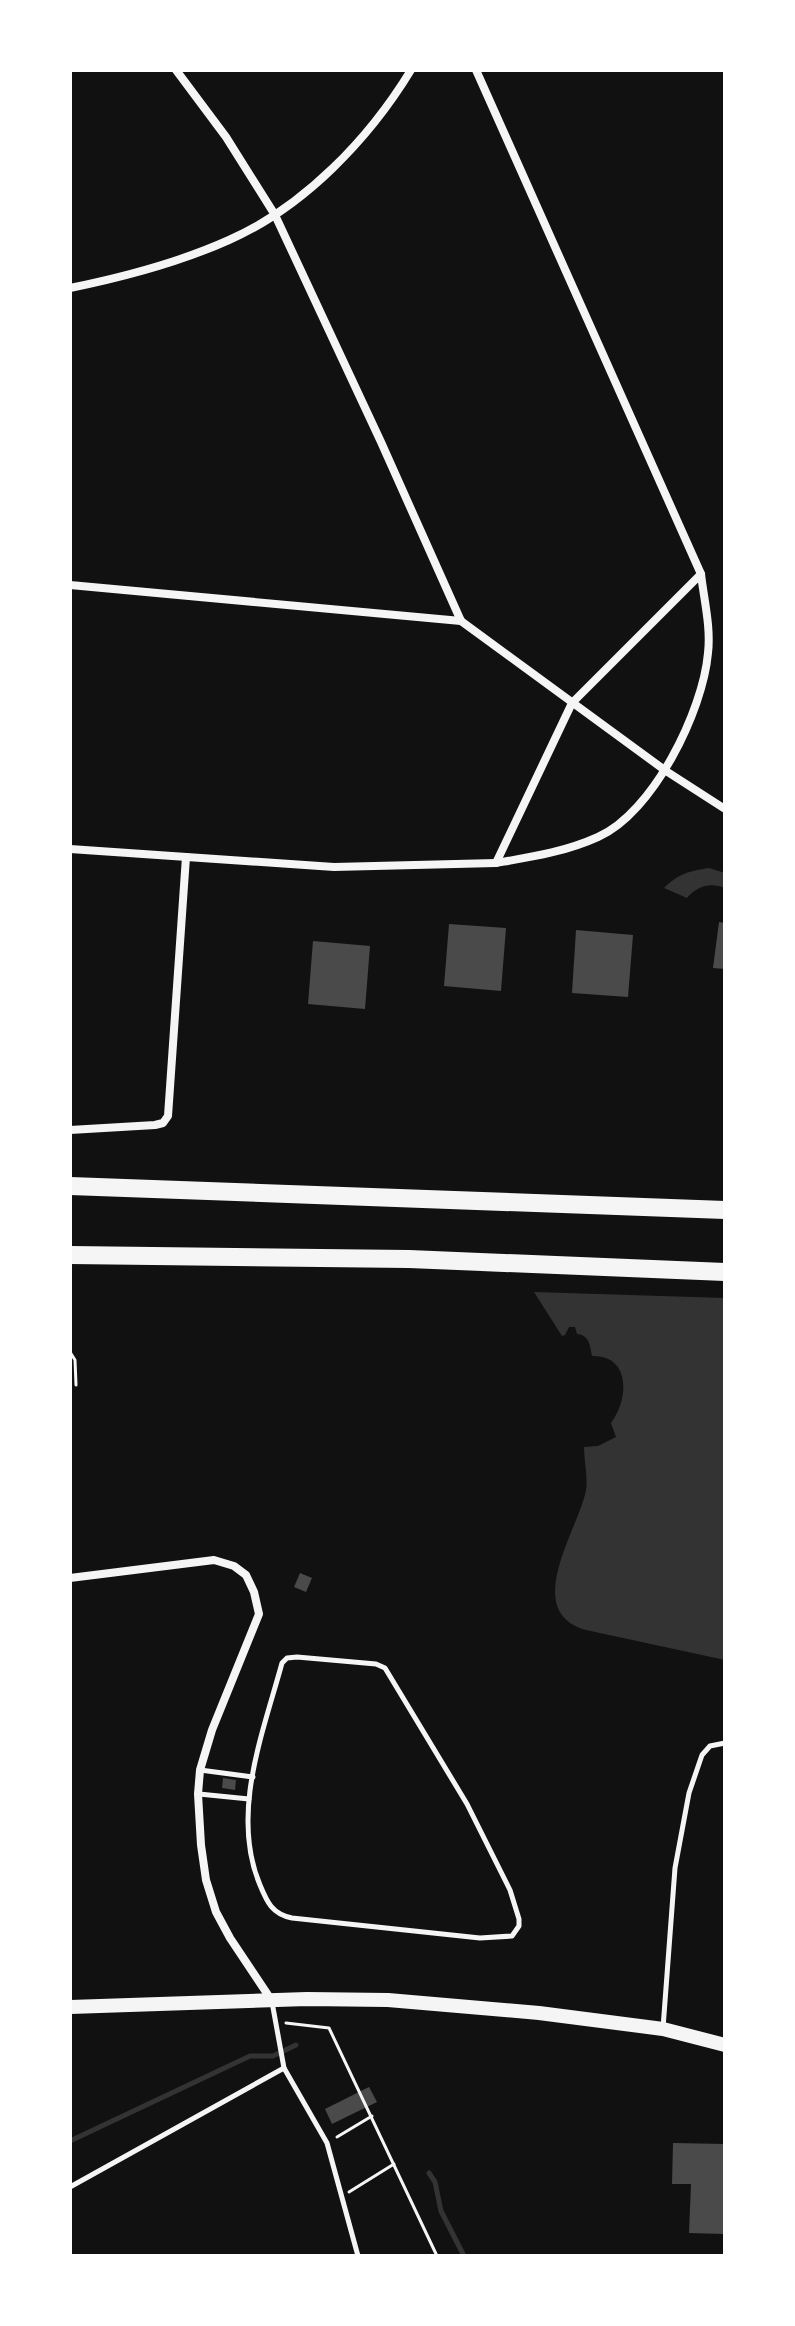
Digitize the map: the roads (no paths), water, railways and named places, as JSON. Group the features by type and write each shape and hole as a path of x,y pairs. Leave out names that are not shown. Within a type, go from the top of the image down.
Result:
{"highway":[{"path":"70,1186 725,1210"},
{"path":"70,1255 409,1259 725,1272"}],"main road":[{"path":"70,2007 388,2000 539,2013 663,2029 725,2045"}],"street":[{"path":"176,70 226,137 275,215 461,621 666,771 725,809"},
{"path":"70,288 162,266 230,240 275,215 326,174 369,129 411,70"},
{"path":"70,849 334,867 496,863 556,852 601,836 637,808 666,771 700,694 708,654 708,623 701,574 476,70"},
{"path":"496,863 572,703 701,574"},
{"path":"70,585 461,621"},
{"path":"70,1130 155,1125 166,1120 186,857"},
{"path":"70,1578 214,1560 234,1566 246,1575 259,1614 212,1730 200,1770 198,1794 203,1857 216,1912 272,2001"}],"lane":[{"path":"297,1657 382,1666 467,1804 510,1890 519,1926 515,1934 505,1938 480,1938 281,1915 271,1908 253,1869 248,1844 249,1799 284,1659 297,1657"},
{"path":"663,2029 675,1868 689,1793 702,1755 710,1746 725,1743"},
{"path":"200,1770 253,1777"},
{"path":"198,1794 249,1799"},
{"path":"272,2001 284,2068 327,2143 358,2256"},
{"path":"70,2187 284,2068"}],"waterway":[{"path":"70,2141 250,2056 273,2056 296,2045"},
{"path":"429,2173 435,2182 441,2211 464,2256"}]}
